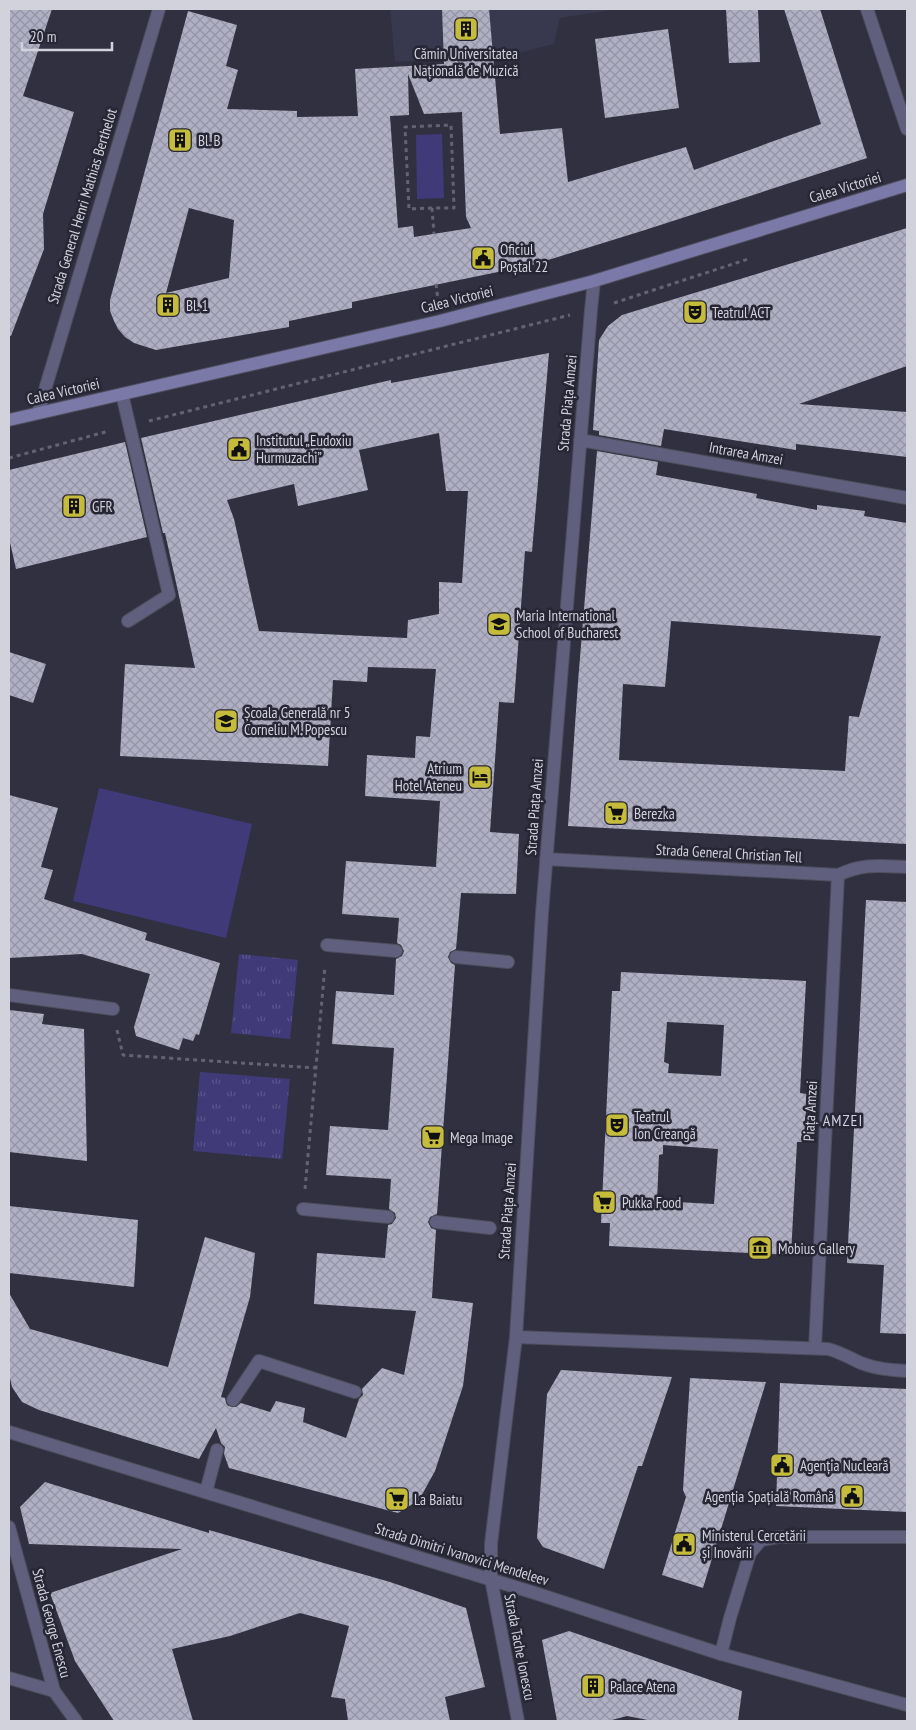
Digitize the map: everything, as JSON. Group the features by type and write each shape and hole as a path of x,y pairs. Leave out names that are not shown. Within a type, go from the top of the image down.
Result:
{"main road":[{"name":"Calea Victoriei","path":"9,420 440,321 594,281 907,185"}],"street":[{"name":"Strada General Henri Mathias Berthelot","path":"38,413 159,9"},
{"path":"867,9 907,129"},
{"name":"Strada Piața Amzei","path":"491,1580 490,1544 516,1337 546,859 594,281"},
{"path":"122,394 169,595 128,621"},
{"name":"Intrarea Amzei","path":"580,440 907,498"},
{"name":"Strada General Christian Tell","path":"546,859 838,875 854,868 870,865 907,867"},
{"name":"Piața Amzei","path":"815,1348 838,875"},
{"path":"327,945 396,951"},
{"path":"456,957 508,962"},
{"path":"9,995 113,1009"},
{"path":"303,1209 388,1217"},
{"path":"436,1222 490,1228"},
{"path":"516,1337 828,1349 879,1368 907,1371"},
{"path":"233,1400 259,1361 354,1392"},
{"name":"Strada Dimitri Ivanovici Mendeleev","path":"9,1432 491,1580 721,1654 907,1705"},
{"path":"206,1492 217,1450"},
{"name":"Strada George Enescu","path":"9,1527 54,1691 76,1721"},
{"path":"721,1654 750,1553 761,1540 778,1537 907,1538"},
{"name":"Strada Tache Ionescu","path":"491,1580 518,1721"},
{"path":"9,1678 54,1691"}],"path":[{"path":"451,125 454,208 432,208 408,209 405,127 451,125"},
{"path":"432,208 434,234"},
{"path":"303,1209 309,1160 327,945"},
{"path":"113,1009 123,1055 316,1068"}],"shaded area":[{"path":"390,9 617,9 560,18 554,44 511,55 395,62"}],"green space":[{"path":"442,134 444,198 417,199 416,135"},
{"path":"99,788 252,824 226,938 73,901"},
{"path":"239,954 298,960 290,1039 231,1033"},
{"path":"200,1072 290,1079 282,1159 193,1151"}],"building":[{"path":"9,9 52,9 23,96 74,112 43,214 44,249 11,336 9,335"},
{"path":"442,9 489,9 500,134 562,128 568,182 686,147 694,170 821,124 784,9 820,9 867,158 532,265 352,302 352,308 289,321 289,327 156,350 134,343 118,329 110,311 110,300 188,11 237,25 226,66 238,70 227,109 297,111 297,117 358,116 355,69 444,64","holes":["408,74 424,114 462,112 466,217 471,228 414,237 413,226 398,228 390,116 409,115","189,208 234,220 229,278 166,293"]},
{"path":"726,9 758,9 760,62 729,63"},
{"path":"668,29 679,108 605,118 595,39"},
{"path":"907,228 907,366 799,404 907,412 907,457 796,444 796,450 664,429 661,446 599,435 599,431 593,430 599,340 608,326 622,315"},
{"path":"549,353 532,552 525,551 514,703 499,702 490,832 519,834 516,894 461,893 456,949 450,952 448,957 451,963 455,965 437,1214 430,1217 428,1222 431,1228 436,1230 432,1298 473,1303 463,1386 435,1471 419,1500 398,1513 229,1468 224,1454 225,1447 221,1443 216,1428 199,1459 39,1410 22,1402 12,1387 9,1374 9,1293 30,1329 168,1367 205,1237 255,1253 250,1297 221,1397 225,1398 228,1406 236,1407 241,1403 270,1412 276,1401 305,1408 303,1422 346,1438 359,1399 363,1395 362,1389 382,1368 404,1375 416,1311 314,1304 317,1253 385,1258 388,1225 392,1224 396,1218 395,1213 389,1209 391,1179 326,1175 330,1126 388,1130 394,1048 332,1044 336,991 394,995 396,959 402,956 404,951 401,945 397,943 399,918 342,914 346,861 436,867 440,801 365,796 367,755 415,758 416,736 430,737 436,669 368,667 367,682 333,680 328,766 120,756 125,664 195,668 165,533 163,533 141,438 391,380 391,383","holes":["439,433 446,491 468,491 462,583 439,582 439,614 408,620 407,638 259,631 234,519 227,500 294,484 298,506 368,490 359,450"]},
{"name":"GFR","path":"125,442 147,537 16,569 9,538 9,470"},
{"path":"597,451 658,462 656,475 757,494 756,498 817,510 817,505 865,511 864,516 907,523 907,844 568,826","holes":["671,621 881,636 859,717 849,716 845,771 619,760 623,684 665,687"]},
{"path":"9,652 46,664 33,703 9,695"},
{"path":"9,795 58,808 41,867 53,870 44,899 147,933 145,940 220,963 199,1035 196,1034 193,1041 183,1038 179,1050 136,1036 134,1027 150,974 82,954 9,958"},
{"path":"866,900 907,902 907,1334 880,1333 884,1265 847,1263"},
{"path":"621,972 806,981 800,1093 807,1094 804,1142 797,1142 791,1255 609,1246 610,1223 601,1223 612,991 620,991","holes":["667,1022 724,1025 721,1076 668,1073 669,1064 664,1062","663,1145 718,1149 714,1204 657,1201 659,1155 663,1154"]},
{"path":"9,1010 44,1014 42,1024 84,1029 87,1161 9,1152"},
{"path":"9,1206 138,1220 134,1287 9,1273"},
{"path":"561,1370 672,1377 642,1466 638,1466 604,1569 543,1547 537,1538 547,1394"},
{"path":"690,1378 766,1382 703,1588 662,1575 686,1497 683,1490"},
{"path":"780,1383 907,1389 907,1512 776,1506"},
{"path":"45,1482 209,1533 209,1530 390,1582 466,1608 485,1687 445,1697 450,1721 348,1721 345,1699 331,1697 349,1626 300,1613 230,1636 172,1649 193,1721 114,1721 75,1661 50,1593 182,1549 29,1544 20,1507"},
{"path":"569,1631 742,1691 738,1721 653,1721 627,1716 608,1721 557,1721 542,1640"}],"place":[{"name":"Cămin Universitatea Națională de Muzică","path":"466,29"},
{"name":"Bl. B","path":"180,140"},
{"name":"Oficiul Poștal 22","path":"483,258"},
{"name":"Bl. 1","path":"168,305"},
{"name":"Teatrul ACT","path":"695,312"},
{"name":"Institutul „Eudoxiu Hurmuzachi”","path":"239,449"},
{"name":"GFR","path":"74,506"},
{"name":"Maria International School of Bucharest","path":"499,624"},
{"name":"Școala Generală nr 5 Corneliu M. Popescu","path":"226,721"},
{"name":"Atrium Hotel Ateneu","path":"480,777"},
{"name":"Berezka","path":"616,813"},
{"name":"Teatrul Ion Creangă","path":"617,1125"},
{"name":"Mega Image","path":"433,1137"},
{"name":"Pukka Food","path":"604,1202"},
{"name":"Mobius Gallery","path":"760,1248"},
{"name":"Agenția Nucleară","path":"782,1465"},
{"name":"Agenția Spațială Română","path":"852,1496"},
{"name":"La Baiatu","path":"397,1499"},
{"name":"Ministerul Cercetării și Inovării","path":"684,1544"},
{"name":"Palace Atena","path":"593,1686"}],"district":[{"name":"AMZEI","path":"843,1120"}]}
